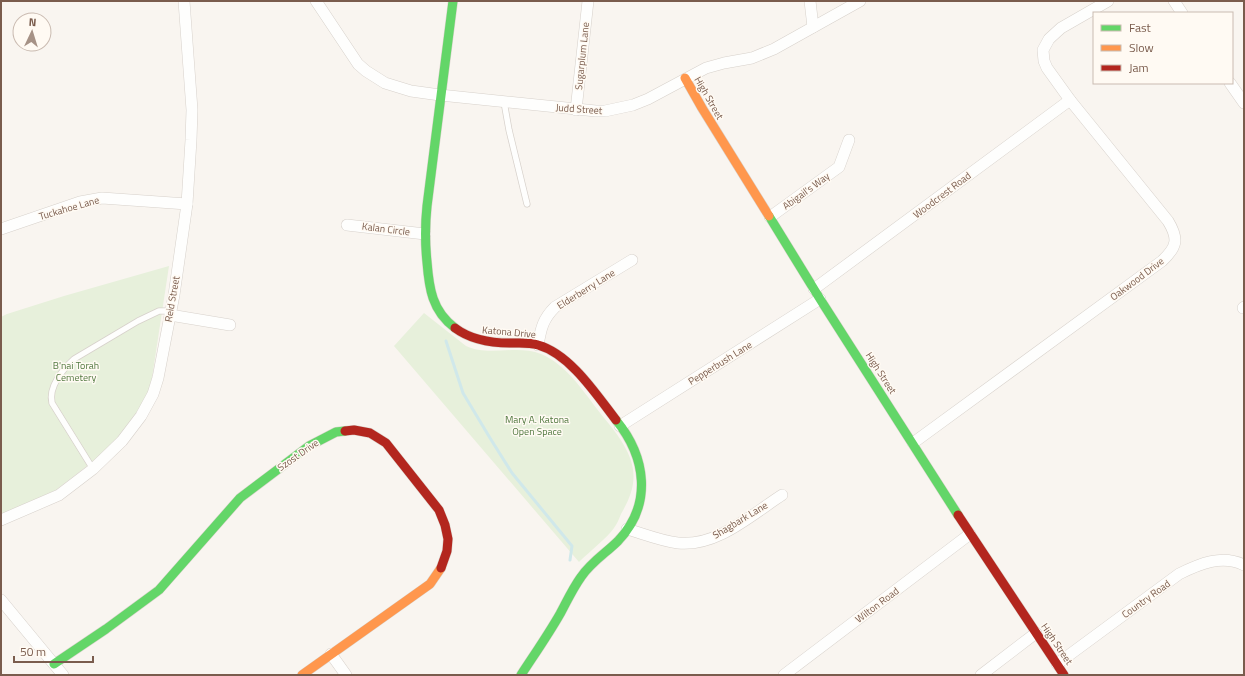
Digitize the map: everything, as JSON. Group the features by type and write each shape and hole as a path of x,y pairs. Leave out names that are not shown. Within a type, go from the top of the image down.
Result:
{"street":[{"name":"Reid Street","path":"1,520 59,495 92,469 122,441 142,416 150,401 158,378 187,204 192,110 184,1"},
{"name":"Judd Street","path":"316,1 358,64 366,71 396,88 440,95 576,110 605,111 633,106 685,78 715,65 752,58 774,49 860,1"},
{"name":"Katona Drive","path":"452,1 425,234 429,286 433,299 440,312 447,320 464,334 477,340 538,345 562,358 598,397 620,426 631,441 641,465 642,491 640,502 627,529 611,547 595,560 583,573 557,619 520,675"},
{"name":"Sugarplum Lane","path":"576,110 588,1"},
{"path":"810,1 813,27"},
{"name":"Oakwood Drive","path":"913,443 1162,261 1172,252 1176,241 1174,231 1168,221 1070,100 1044,61 1043,50 1048,39 1061,28 1108,1"},
{"path":"1174,1 1181,12"},
{"name":"High Street","path":"685,78 820,299 970,534 1064,675"},
{"path":"1231,84 1244,102"},
{"name":"Woodcrest Road","path":"814,289 1070,100"},
{"name":"Abigail's Way","path":"770,217 839,167 849,140"},
{"name":"Tuckahoe Lane","path":"1,228 80,202 102,198 187,204"},
{"name":"Kalan Circle","path":"348,225 425,234"},
{"name":"Elderberry Lane","path":"538,345 543,322 548,314 556,307 632,260"},
{"name":"Pepperbush Lane","path":"620,426 820,299"},
{"path":"170,313 230,325"},
{"name":"Szost Drive","path":"54,664 106,629 159,590 240,498 309,446 336,432 354,430 370,433 386,443 438,510 448,540 447,551 442,567 430,584 302,675"},
{"name":"Shagbark Lane","path":"627,529 661,540 678,543 700,542 713,538 731,529 782,495"},
{"name":"Wilton Road","path":"784,675 970,534"},
{"name":"Country Road","path":"1057,664 1179,574 1197,565 1209,562 1226,560 1244,565"},
{"path":"1,600 63,675"},
{"path":"982,675 1036,633"},
{"path":"332,654 346,675"}],"lane":[{"path":"504,102 509,130 527,204"},
{"path":"92,469 52,403 52,391 65,367 74,359 138,321 159,311 170,313"}],"green space":[{"name":"B'nai Torah Cemetery","path":"169,266 150,391 133,423 91,463 56,490 1,516 1,317 64,296"},
{"name":"Mary A. Katona Open Space","path":"424,313 466,346 475,349 494,351 532,351 550,358 572,378 585,393 621,440 631,460 633,468 633,484 629,499 611,532 579,562 394,346"}],"waterway":[{"path":"446,341 463,393 512,473 572,546 570,560"}],"traffic: fast":[{"path":"453,1 427,206 426,248 428,272 433,298 441,314 455,328"},
{"path":"769,216 820,299 958,515"},
{"path":"521,675 551,630 581,577 594,562 618,541 629,527 637,512 641,496 639,465 634,449 616,420"},
{"path":"54,664 106,629 159,590 240,498 309,446 336,432 345,431"}],"traffic: slow":[{"path":"685,78 769,216"},
{"path":"302,675 430,584 441,568"}],"traffic: jam":[{"path":"455,328 481,340 503,343 531,343 550,350 561,357 582,376 616,420"},
{"path":"345,431 354,430 370,433 386,443 439,510 445,525 448,539 447,551 441,568"},
{"path":"958,515 1064,675"}]}
